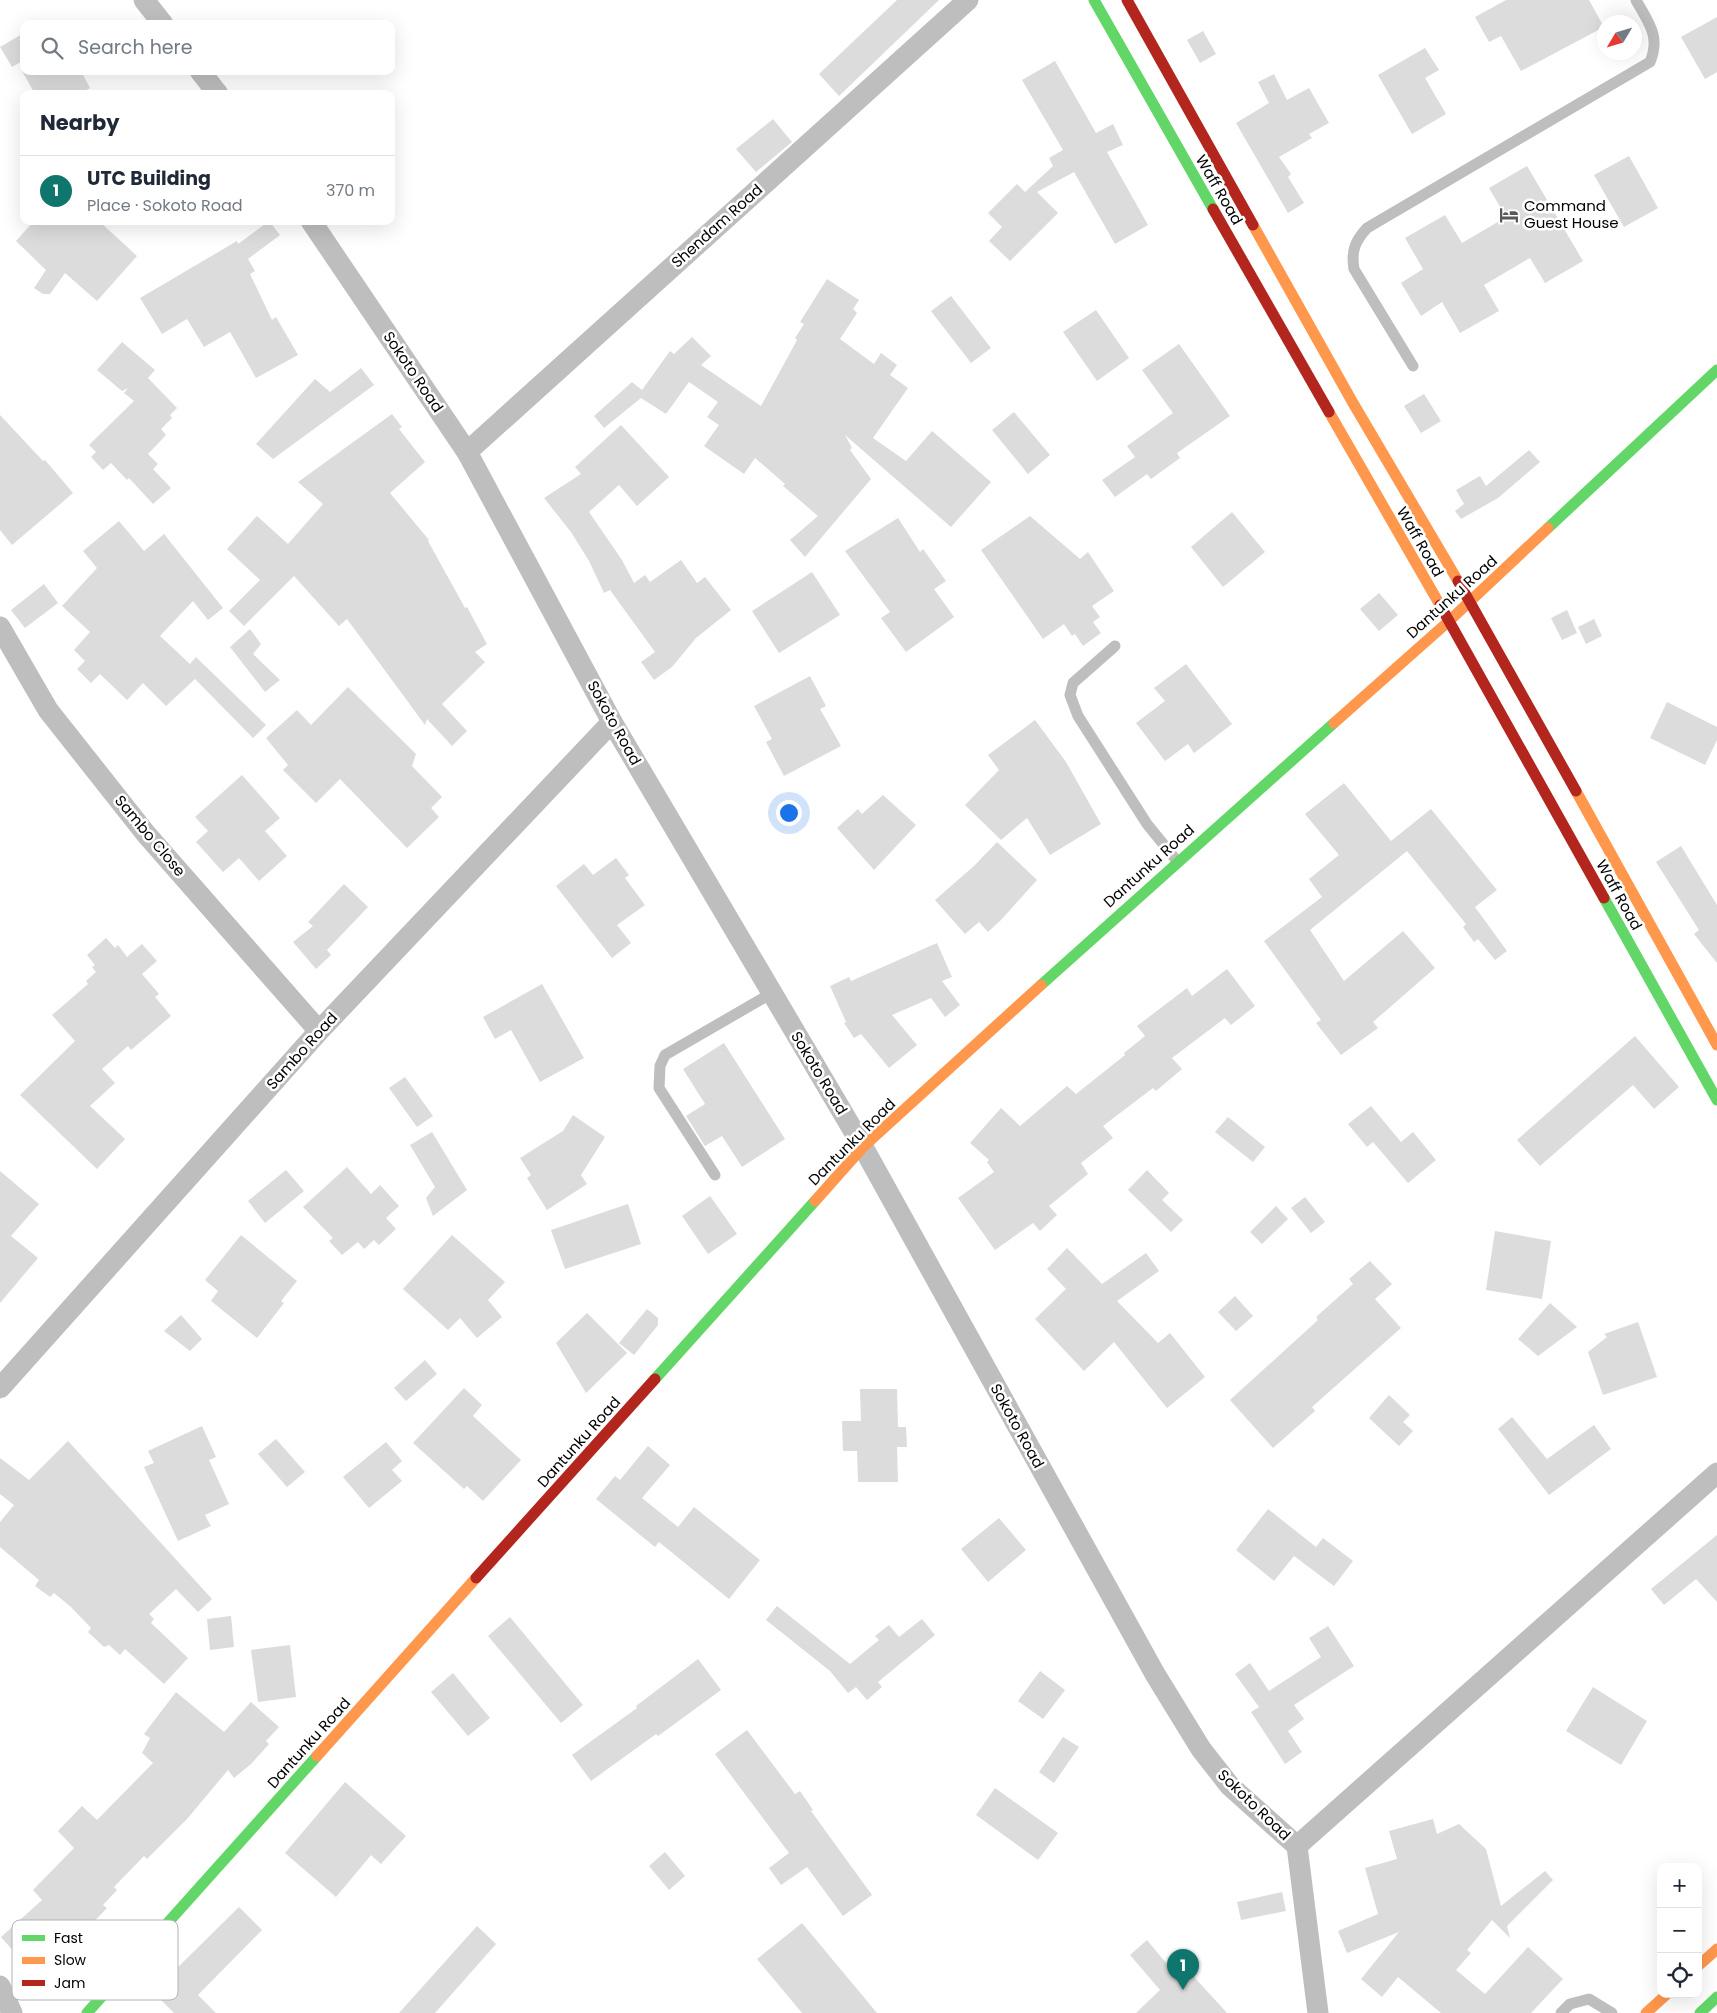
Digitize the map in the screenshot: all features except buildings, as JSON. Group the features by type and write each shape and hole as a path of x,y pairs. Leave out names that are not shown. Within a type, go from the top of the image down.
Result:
{"street":[{"path":"144,0 160,20"},
{"name":"Shendam Road","path":"467,452 968,0"},
{"name":"Waff Road","path":"1094,0 1449,621 1717,1100"},
{"name":"Waff Road","path":"1127,0 1353,403 1470,602 1717,1045"},
{"path":"203,75 215,90"},
{"name":"Sokoto Road","path":"314,225 467,452 612,722 863,1147 1155,1674 1190,1732 1230,1786 1297,1846 1318,2013"},
{"name":"Dantunku Road","path":"170,1920 863,1147 1177,860 1470,602 1717,370"},
{"name":"Sambo Close","path":"0,627 48,710 146,834 319,1031"},
{"name":"Sambo Road","path":"0,1388 319,1031 612,722"},
{"path":"1297,1846 1717,1473"},
{"path":"1702,1962 1717,1949"},
{"path":"0,1986 12,2013"},
{"path":"1646,2013 1663,1998"},
{"path":"1700,2013 1717,1998"},
{"name":"Dantunku Road","path":"87,2013 99,2000"}],"lane":[{"path":"1413,366 1354,269 1352,255 1356,240 1367,228 1650,62 1655,52 1655,36 1636,0"},
{"path":"1115,646 1072,683 1070,695 1078,716 1147,824 1177,860"},
{"path":"715,1175 659,1088 660,1066 665,1055 772,993"},
{"path":"1562,2013 1570,2004 1589,1999 1612,2013"}],"traffic: fast":[{"path":"1094,0 1213,209"},
{"path":"1548,528 1717,370"},
{"path":"1041,985 1334,723"},
{"path":"1604,898 1717,1100"},
{"path":"655,1379 815,1201"},
{"path":"170,1920 317,1756"},
{"path":"1700,2013 1717,1997"},
{"path":"87,2013 99,2000"}],"traffic: slow":[{"path":"1253,225 1353,403 1458,581"},
{"path":"1329,412 1440,605"},
{"path":"1334,723 1449,621 1548,528"},
{"path":"1576,791 1717,1045"},
{"path":"815,1201 863,1147 1041,985"},
{"path":"317,1756 476,1578"},
{"path":"1702,1962 1717,1949"},
{"path":"1646,2013 1663,1998"}],"traffic: jam":[{"path":"1127,0 1253,225"},
{"path":"1213,209 1329,412"},
{"path":"1458,581 1576,791"},
{"path":"1440,605 1604,898"},
{"path":"476,1578 655,1379"}],"place":[{"name":"Command Guest House","path":"1509,215"},
{"name":"UTC Building","path":"1183,1990"}]}
